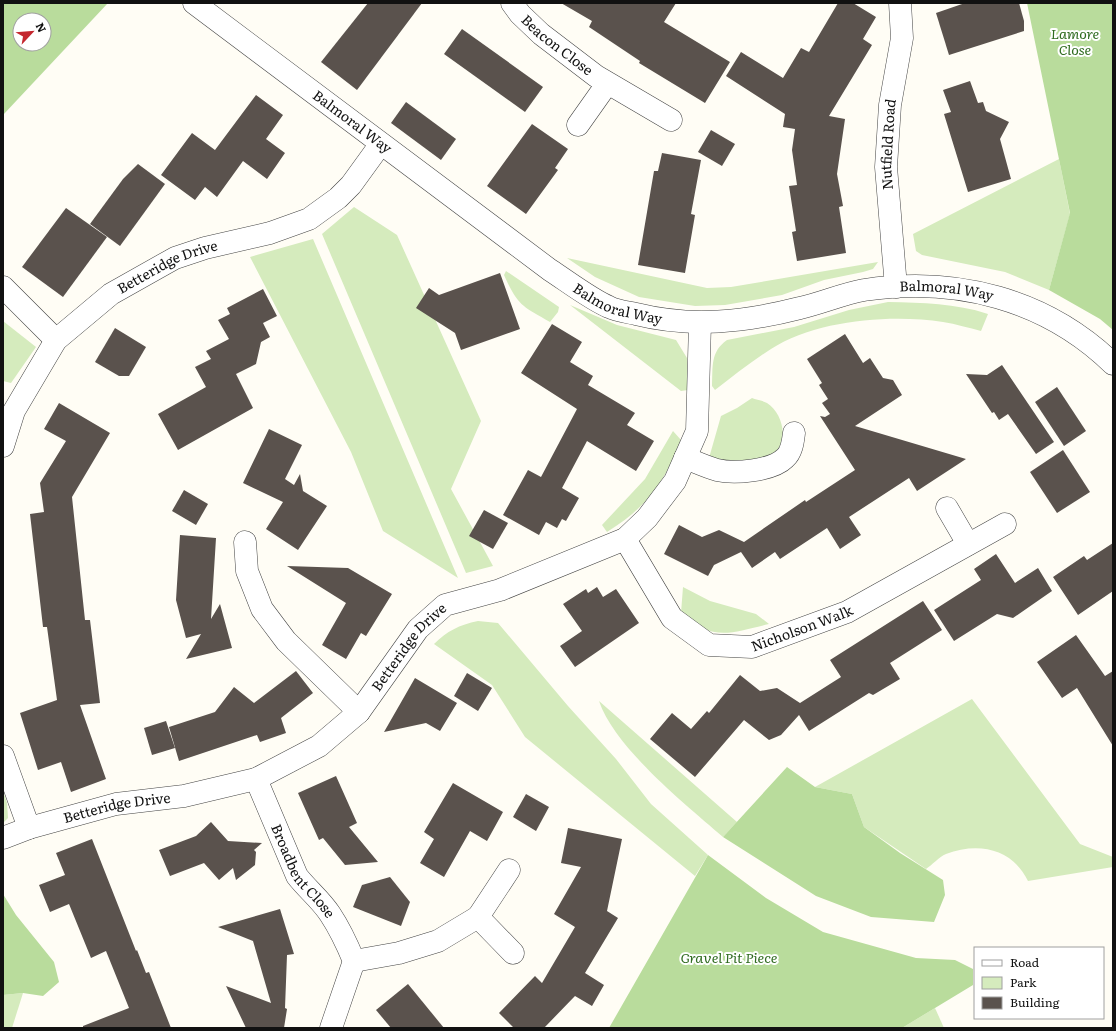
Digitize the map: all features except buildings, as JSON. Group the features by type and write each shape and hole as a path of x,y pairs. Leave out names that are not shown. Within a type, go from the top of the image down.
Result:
{"street":[{"name":"Balmoral Way","path":"194,3 218,10 380,144 550,270 609,307 653,318 700,323 735,321 770,315 864,290 929,286 964,289 998,297 1032,309 1064,326 1095,347 1113,364"},
{"name":"Beacon Close","path":"512,3 520,14 541,34 607,84 671,120"},
{"name":"Nutfield Road","path":"896,287 886,167 890,109 902,38 900,3"},
{"name":"Beacon Close","path":"578,125 607,84"},
{"name":"Betteridge Drive","path":"3,446 14,411 56,340 111,294 175,258 205,248 270,233 309,219 338,198 351,185 380,144"},
{"path":"3,287 56,340"},
{"name":"Betteridge Drive","path":"3,838 29,828 116,804 184,796 256,779 319,746 358,712 418,629 446,605 500,590 625,539 647,518 675,481 696,431 700,323"},
{"path":"685,458 718,470 744,472 769,467 785,458 793,445 794,433"},
{"path":"947,508 968,544"},
{"name":"Nicholson Walk","path":"625,539 672,618 708,645 752,647 848,612 1005,524"},
{"path":"245,542 247,571 262,609 286,641 358,712"},
{"path":"3,756 29,828"},
{"name":"Broadbent Close","path":"256,779 298,876 305,887 329,912 343,936 354,961"},
{"path":"331,1028 354,961 399,953 438,941 478,917 509,870"},
{"path":"478,917 513,953"}],"green space":[{"path":"3,3 108,3 3,115"},
{"name":"Lamore Close","path":"1027,3 1113,3 1113,330 1100,319 1049,290 1070,213"},
{"path":"1059,159 1070,214 1049,290 1005,272 922,255 916,251 913,234"},
{"path":"354,207 397,235 481,421 451,489 493,566 466,573 322,234"},
{"path":"313,239 458,578 383,531 351,452 250,257"},
{"path":"567,258 707,288 731,287 878,262 873,269 824,280 782,295 725,305 695,306 639,297 595,277"},
{"path":"506,271 559,307 558,312 550,322 527,308 517,299 504,275"},
{"path":"888,302 926,303 951,306 976,310 988,314 981,331 943,322 878,319 831,326 810,331 789,339 771,349 715,390 712,386 715,355 727,340 794,327 849,310"},
{"path":"570,305 617,325 676,340 687,358 688,390 681,391"},
{"path":"3,321 36,347 11,383 3,381"},
{"path":"752,398 767,403 777,413 783,434 779,448 768,457 746,464 738,464 709,458 721,416"},
{"path":"673,431 681,440 661,481 644,503 621,523 607,532 602,525 645,479"},
{"path":"683,587 710,601 756,614 769,624 722,633 712,632 702,628 681,613"},
{"path":"478,621 498,623 568,706 616,759 651,804 708,855 695,876 525,737 492,685 434,644 454,629 465,624"},
{"path":"972,699 1080,844 1113,857 1113,867 1028,881 1013,861 1003,855 982,849 970,849 958,850 946,854 926,869 864,827 852,794 815,787"},
{"path":"599,701 737,822 723,837 671,792 635,756 607,719"},
{"path":"787,767 815,787 852,794 864,827 900,853 943,880 945,895 934,922 871,917 816,896 723,837"},
{"path":"3,791 7,803 8,818 3,823"},
{"name":"Gravel Pit Piece","path":"708,855 766,898 823,932 916,958 955,960 973,969 973,985 902,1028 609,1028"},
{"path":"3,894 16,915 54,962 59,982 43,996 23,993 3,995"},
{"path":"23,993 12,1028 3,1028 3,995"},
{"path":"935,1008 944,1028 902,1028"}]}
